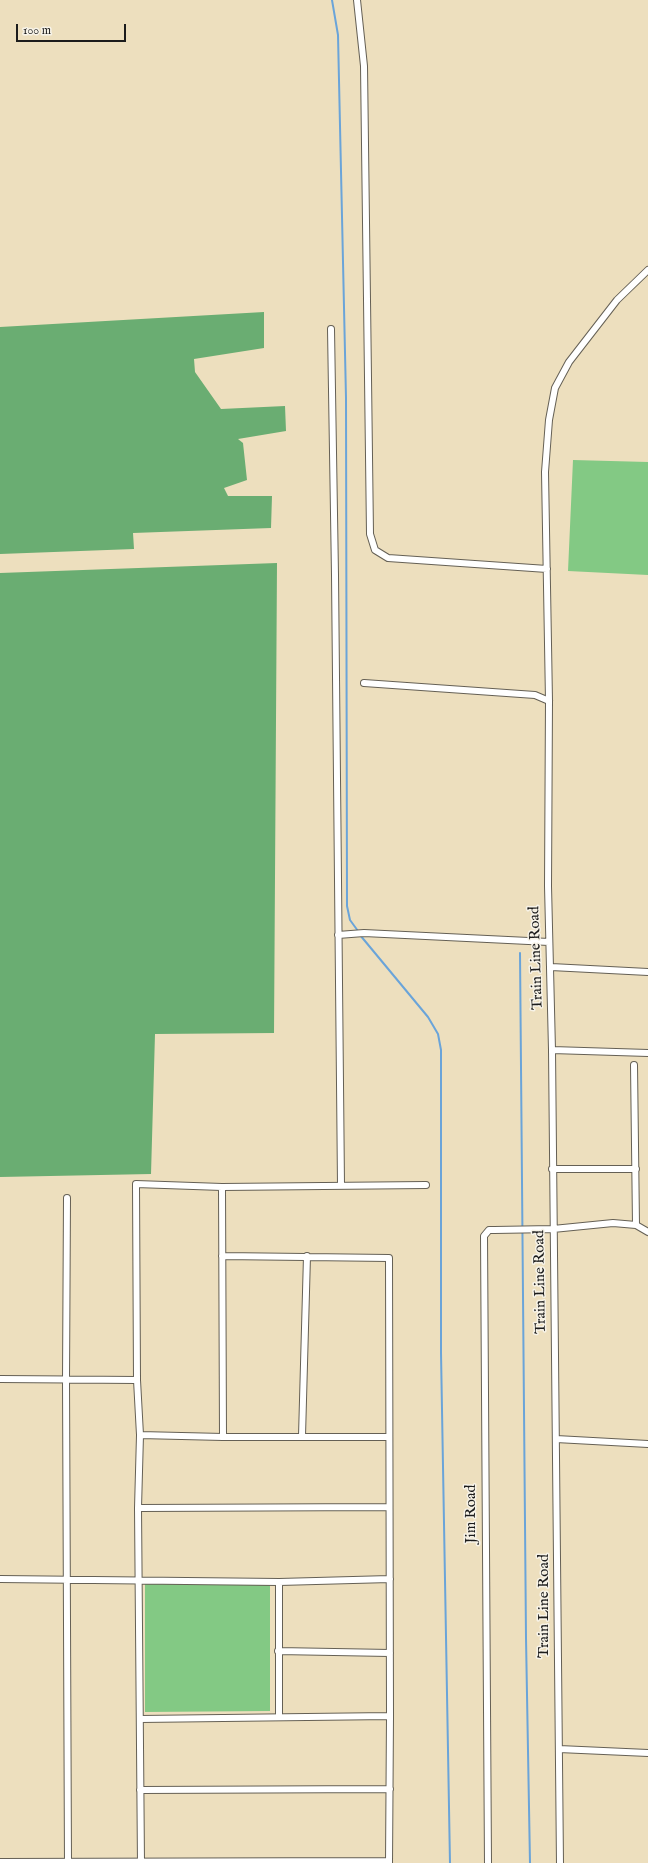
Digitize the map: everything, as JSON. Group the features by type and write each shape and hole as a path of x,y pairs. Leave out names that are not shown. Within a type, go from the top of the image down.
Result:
{"street":[{"path":"357,0 364,66 370,534 375,550 388,558 547,569"},
{"name":"Train Line Road","path":"560,1863 552,1050 551,967 549,942 549,701 545,472 549,420 555,388 568,362 617,300 648,270"},
{"path":"331,329 341,1185"},
{"path":"364,684 535,695 549,701"},
{"path":"338,935 364,932 549,942"},
{"path":"551,967 648,972"},
{"path":"552,1050 648,1053"},
{"path":"634,1065 636,1225 648,1232"},
{"path":"552,1169 636,1169"},
{"path":"141,1862 138,1508 140,1435 137,1380 136,1184 222,1186 426,1185"},
{"path":"222,1186 223,1437"},
{"path":"67,1198 66,1380 68,1863"},
{"name":"Jim Road","path":"488,1863 484,1236 489,1230 553,1229 613,1223 636,1225"},
{"path":"0,1862 389,1862 389,1258 222,1256"},
{"path":"302,1436 307,1256"},
{"path":"0,1379 137,1380"},
{"path":"140,1435 223,1437 389,1437"},
{"path":"556,1439 648,1444"},
{"path":"138,1508 389,1507"},
{"path":"0,1579 279,1582 390,1579"},
{"path":"279,1582 279,1717"},
{"path":"278,1651 390,1652"},
{"path":"140,1719 390,1716"},
{"path":"559,1749 648,1753"},
{"path":"140,1790 390,1789"}],"green space":[{"path":"264,312 264,348 194,359 195,372 221,409 285,406 286,431 238,439 243,443 247,480 224,488 228,496 272,496 271,528 133,533 134,549 0,554 0,327"},
{"path":"573,460 648,462 648,575 568,571"},
{"path":"277,563 274,1033 155,1034 151,1174 0,1177 0,573"},
{"path":"270,1581 270,1711 145,1712 145,1582"}],"waterway":[{"path":"332,0 338,35 346,398 347,906 350,920 358,931"},
{"path":"360,935 428,1017 438,1034 441,1050 441,1353 450,1863"},
{"path":"520,953 526,1638 530,1863"}]}
